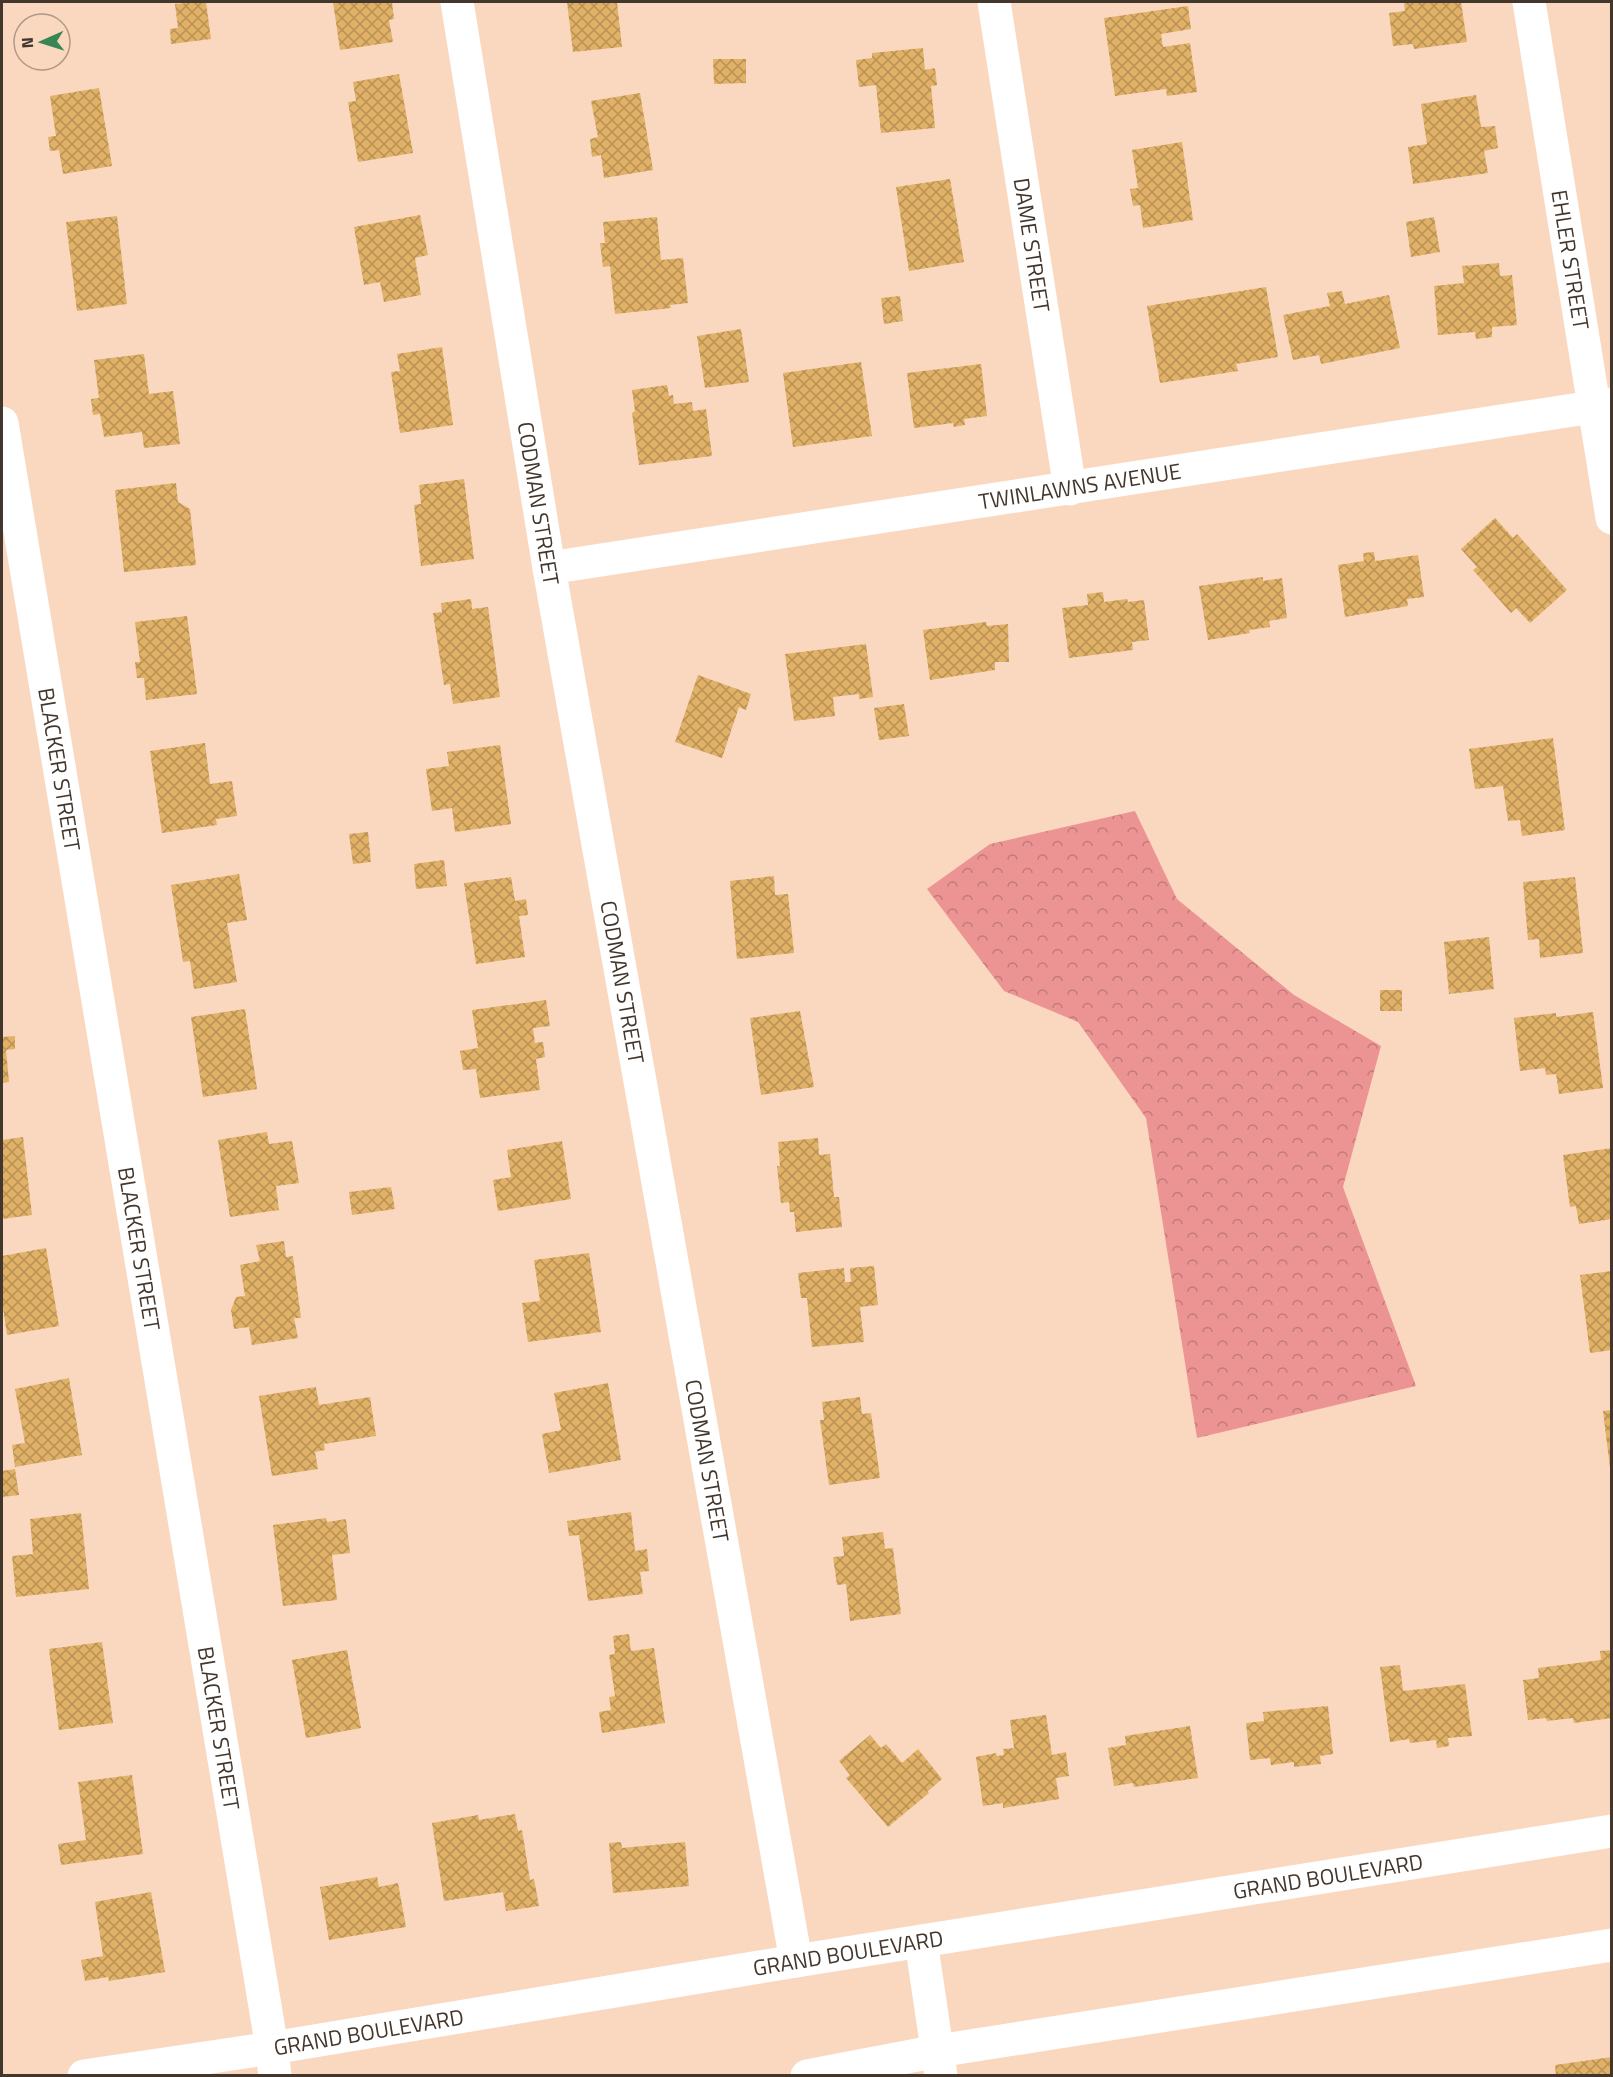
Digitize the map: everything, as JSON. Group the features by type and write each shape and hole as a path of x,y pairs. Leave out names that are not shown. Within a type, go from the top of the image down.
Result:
{"street":[{"name":"CODMAN STREET","path":"457,2 549,568 796,1961"},
{"name":"DAME STREET","path":"994,2 1070,489"},
{"name":"EHLER STREET","path":"1529,2 1602,406 1611,518"},
{"name":"TWINLAWNS AVENUE","path":"549,568 1602,406"},
{"name":"BLACKER STREET","path":"2,423 274,2062"},
{"name":"GRAND BOULEVARD","path":"84,2076 274,2062 796,1961 1611,1831"},
{"path":"921,1941 939,2063"},
{"path":"807,2076 939,2063 1611,1945"}],"green space":[{"path":"1135,811 1177,899 1294,995 1381,1046 1343,1187 1416,1386 1197,1438 1146,1118 1078,1022 1004,991 927,889 990,844"}],"building":[{"path":"206,2 211,39 171,44 170,29 178,28 175,4"},
{"path":"333,2 392,2 394,19 389,20 393,42 340,50"},
{"path":"567,2 617,2 622,47 573,52"},
{"path":"1404,2 1461,2 1467,42 1414,49 1413,44 1393,46 1389,13 1405,11"},
{"path":"1188,6 1191,29 1161,34 1163,47 1190,43 1197,92 1167,96 1166,89 1115,96 1104,18"},
{"path":"923,48 925,70 935,68 937,85 931,86 935,128 881,133 876,85 859,87 856,60 872,58 872,53"},
{"path":"713,59 746,59 746,83 714,84"},
{"path":"399,74 413,153 358,162 348,102 356,101 353,82"},
{"path":"99,88 112,166 63,174 59,150 50,151 48,137 56,136 50,96"},
{"path":"640,93 653,170 604,178 601,155 592,157 590,139 598,137 591,101"},
{"path":"1476,95 1481,127 1495,126 1498,148 1484,151 1488,173 1413,184 1408,147 1427,144 1421,104"},
{"path":"1182,142 1193,220 1143,228 1140,205 1133,206 1130,189 1138,188 1132,150"},
{"path":"950,179 964,262 909,271 896,187"},
{"path":"420,215 428,255 415,258 421,295 384,302 380,282 364,285 354,227"},
{"path":"117,216 127,304 77,311 66,222"},
{"path":"657,217 661,260 683,258 688,303 670,305 671,308 615,314 610,266 603,267 600,243 605,243 603,222"},
{"path":"1434,217 1440,252 1411,257 1406,222"},
{"path":"1499,263 1500,276 1512,275 1517,325 1492,327 1492,337 1476,339 1475,332 1438,335 1434,286 1464,283 1462,266"},
{"path":"1266,287 1278,357 1236,364 1238,371 1160,383 1147,306"},
{"path":"1342,291 1345,304 1389,295 1400,348 1321,364 1319,355 1293,360 1283,315 1330,306 1327,293"},
{"path":"900,296 903,321 884,324 881,298"},
{"path":"741,329 749,382 705,388 697,336"},
{"path":"442,347 453,425 400,433 391,372 400,371 397,354"},
{"path":"144,354 149,394 173,391 180,444 144,448 142,432 104,437 100,414 93,415 91,399 99,398 94,360"},
{"path":"861,362 872,436 793,447 783,373"},
{"path":"981,364 987,416 964,419 965,425 954,427 953,423 914,428 907,373"},
{"path":"667,385 669,396 673,395 674,404 692,402 693,411 706,409 712,456 639,465 632,413 635,411 632,390"},
{"path":"464,479 474,559 421,566 414,505 421,504 419,485"},
{"path":"176,483 178,502 190,509 196,565 124,572 115,490"},
{"path":"1495,518 1513,538 1517,534 1567,590 1530,623 1516,608 1511,613 1473,570 1477,567 1461,549"},
{"path":"1374,552 1375,561 1418,555 1424,597 1407,599 1408,606 1345,617 1338,565 1364,561 1363,553"},
{"path":"1263,577 1263,581 1282,578 1287,618 1269,621 1270,627 1249,630 1250,633 1208,640 1199,586"},
{"path":"1103,592 1104,602 1127,599 1128,602 1144,600 1149,640 1132,642 1133,650 1069,658 1062,608 1088,605 1087,594"},
{"path":"471,599 472,609 488,607 500,697 453,704 450,684 444,685 433,613 442,612 441,603"},
{"path":"187,616 197,694 146,700 144,678 137,678 135,662 140,662 135,622"},
{"path":"986,622 987,626 1008,624 1009,662 995,662 995,670 930,680 923,630"},
{"path":"866,644 873,697 859,699 859,694 833,697 835,716 794,721 785,654"},
{"path":"698,675 751,694 746,710 739,707 722,758 675,742"},
{"path":"904,704 909,736 879,740 874,708"},
{"path":"1553,738 1565,830 1522,836 1520,820 1508,821 1503,786 1475,789 1469,749"},
{"path":"205,743 210,784 232,781 237,816 216,819 217,825 162,833 150,751"},
{"path":"500,745 511,824 455,832 452,808 432,811 426,769 449,766 447,752"},
{"path":"368,832 371,862 353,864 349,834"},
{"path":"444,860 447,886 416,889 414,864"},
{"path":"239,874 247,920 227,923 237,982 194,989 190,961 183,962 171,885"},
{"path":"774,876 775,895 788,894 794,953 737,959 730,881"},
{"path":"511,877 515,901 526,899 528,915 519,916 525,957 476,964 464,883"},
{"path":"1575,877 1583,953 1540,958 1539,939 1528,940 1523,882"},
{"path":"1489,937 1494,989 1449,994 1444,942"},
{"path":"1380,990 1402,990 1402,1011 1380,1011"},
{"path":"546,1000 550,1026 533,1028 535,1043 543,1042 545,1057 536,1059 540,1090 480,1098 476,1069 463,1070 460,1051 478,1048 472,1010"},
{"path":"245,1009 257,1089 203,1097 191,1017"},
{"path":"800,1011 814,1087 761,1095 750,1018"},
{"path":"1593,1012 1603,1088 1559,1094 1556,1074 1546,1075 1545,1068 1520,1071 1514,1018 1556,1013 1556,1017"},
{"path":"15,1036 15,1049 6,1050 9,1082 2,1083 2,1037"},
{"path":"267,1132 269,1144 292,1141 299,1183 276,1186 279,1210 230,1217 218,1140"},
{"path":"23,1137 32,1215 2,1219 2,1140"},
{"path":"818,1138 819,1155 830,1154 834,1197 839,1197 842,1227 796,1232 794,1212 790,1212 789,1202 781,1203 777,1166 780,1166 778,1142"},
{"path":"562,1141 571,1199 498,1211 493,1180 511,1177 507,1150"},
{"path":"1612,1148 1612,1219 1579,1224 1576,1206 1570,1207 1563,1155"},
{"path":"391,1187 395,1209 352,1215 349,1192"},
{"path":"284,1241 286,1257 293,1256 301,1318 294,1318 298,1338 252,1345 249,1327 234,1329 231,1310 236,1297 245,1296 240,1265 260,1261 256,1245"},
{"path":"46,1248 59,1326 7,1335 2,1301 2,1256"},
{"path":"589,1253 601,1332 528,1342 522,1303 540,1301 534,1260"},
{"path":"874,1266 878,1305 860,1307 864,1342 812,1347 807,1298 801,1298 798,1273 844,1268 845,1282 851,1282 850,1268"},
{"path":"1612,1271 1612,1350 1590,1353 1580,1275"},
{"path":"69,1378 82,1455 15,1467 12,1445 25,1443 15,1389"},
{"path":"608,1383 621,1460 549,1473 542,1434 561,1430 554,1393"},
{"path":"316,1387 319,1405 370,1397 376,1436 324,1444 325,1450 315,1452 318,1469 272,1476 259,1396"},
{"path":"860,1397 862,1414 871,1413 880,1478 829,1485 820,1420 824,1420 822,1402"},
{"path":"1612,1410 1612,1468 1610,1468 1603,1411"},
{"path":"15,1469 19,1495 2,1497 2,1471"},
{"path":"631,1512 635,1551 647,1549 649,1571 640,1572 643,1594 588,1601 579,1535 569,1536 567,1521"},
{"path":"81,1513 89,1589 16,1597 12,1556 33,1554 30,1519"},
{"path":"326,1518 327,1522 346,1519 350,1553 332,1555 337,1600 283,1606 273,1525"},
{"path":"883,1532 885,1549 893,1548 901,1614 850,1621 846,1584 837,1585 833,1557 844,1556 842,1537"},
{"path":"629,1634 631,1651 654,1648 665,1723 602,1733 599,1712 611,1710 609,1697 615,1696 609,1655 615,1654 613,1636"},
{"path":"102,1642 113,1723 59,1730 49,1649"},
{"path":"347,1650 361,1728 306,1738 292,1660"},
{"path":"1612,1650 1612,1718 1574,1723 1573,1718 1547,1721 1546,1718 1528,1720 1523,1680 1539,1678 1538,1668 1601,1660 1600,1651"},
{"path":"1400,1665 1403,1691 1465,1684 1472,1736 1448,1738 1449,1746 1437,1748 1436,1740 1410,1743 1409,1739 1390,1742 1380,1667"},
{"path":"1328,1706 1333,1754 1320,1756 1321,1764 1294,1767 1294,1762 1271,1765 1270,1758 1250,1760 1246,1723 1264,1721 1263,1712"},
{"path":"1046,1715 1052,1755 1066,1752 1069,1776 1056,1778 1059,1799 1003,1808 1003,1803 983,1806 976,1757 996,1753 997,1756 1004,1755 1003,1749 1014,1748 1010,1720"},
{"path":"1190,1726 1198,1778 1134,1787 1133,1783 1114,1786 1108,1748 1126,1745 1125,1736"},
{"path":"870,1735 881,1748 886,1744 902,1763 918,1749 942,1779 927,1792 929,1793 888,1827 846,1778 850,1775 839,1761"},
{"path":"132,1775 143,1854 61,1865 58,1844 86,1840 78,1782"},
{"path":"515,1814 518,1831 522,1830 530,1880 534,1879 539,1906 506,1911 503,1892 444,1901 432,1823 478,1815 479,1820"},
{"path":"621,1842 622,1848 685,1842 689,1886 613,1893 609,1843"},
{"path":"377,1877 379,1887 398,1883 406,1927 329,1940 320,1887"},
{"path":"151,1892 165,1972 109,1981 108,1977 85,1981 81,1960 103,1956 95,1902"},
{"path":"1612,2057 1612,2076 1556,2076 1555,2065"}]}
